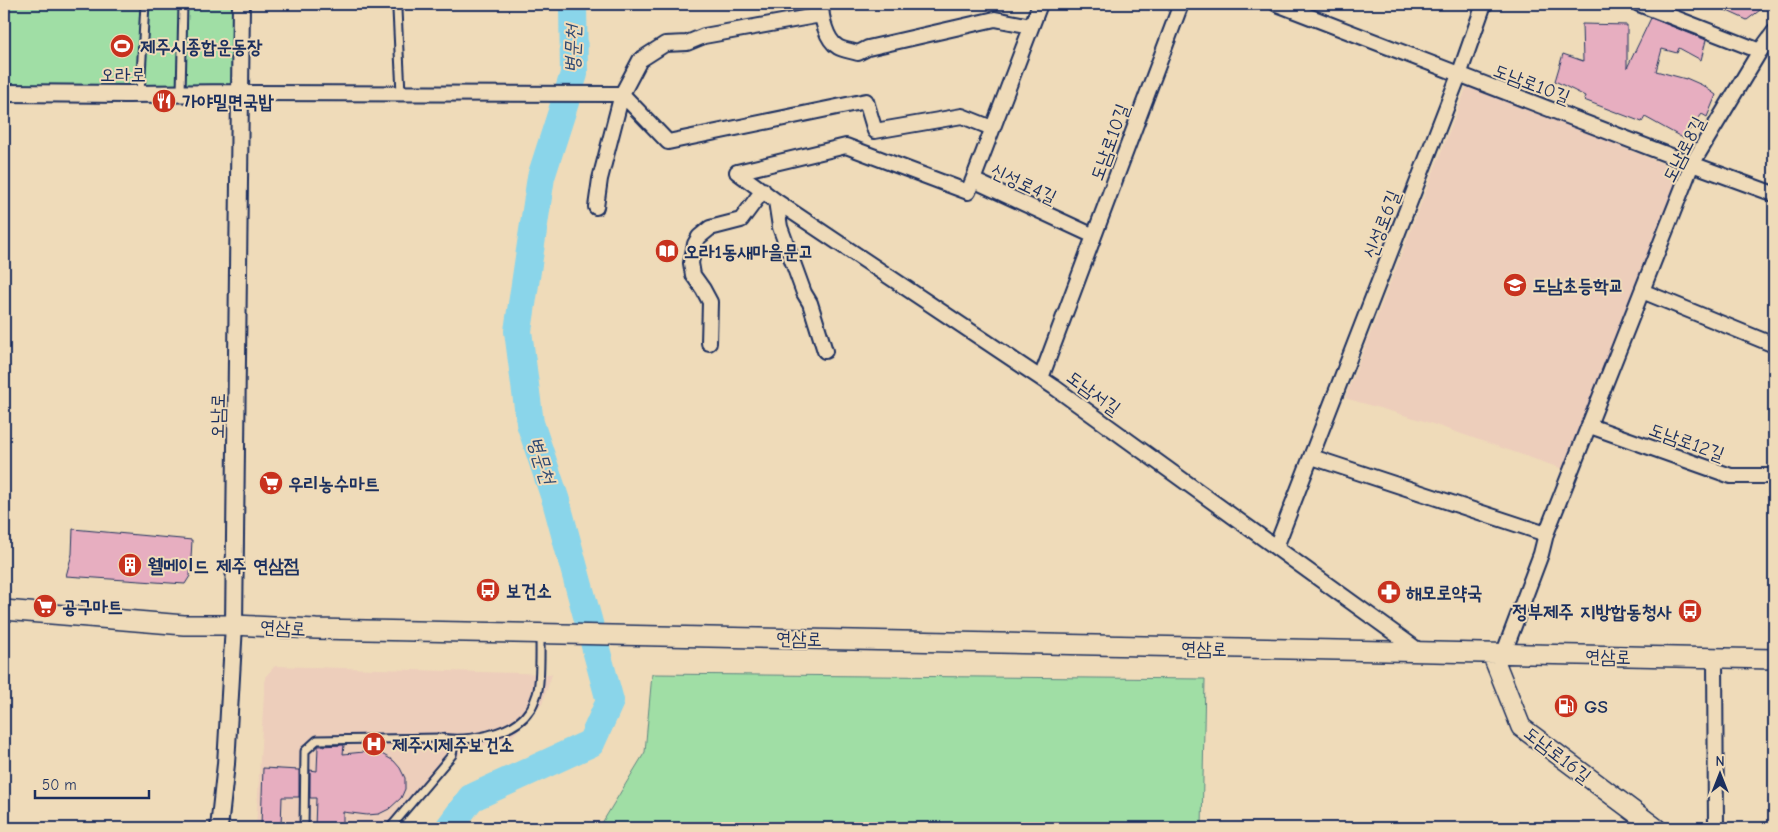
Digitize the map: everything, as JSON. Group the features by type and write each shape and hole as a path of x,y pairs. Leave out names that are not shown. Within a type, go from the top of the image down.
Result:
{"main road":[{"name":"연삼로","path":"4,610 184,625 234,625 316,629 1497,655 1774,659"},
{"name":"도남로16길","path":"1497,655 1521,727 1656,828"}],"street":[{"name":"오남로","path":"219,828 226,764 234,625 241,4"},
{"name":"신성로4길","path":"1040,4 973,180 1094,236"},
{"name":"도남로10길","path":"1094,236 1181,4"},
{"name":"도남로10길","path":"1277,4 1774,194"},
{"name":"신성로6길","path":"1276,547 1484,4"},
{"path":"1639,4 1760,51"},
{"path":"596,207 600,179 622,94 640,60 665,44 687,43 704,36 821,9 830,40 838,48 858,53 868,48 995,19 1031,26"},
{"name":"도남로8길","path":"1497,655 1541,554 1546,534 1692,164 1760,51 1774,32"},
{"name":"오라로","path":"4,92 241,93"},
{"path":"241,93 622,94 668,142 866,101 875,131 962,116 992,128"},
{"name":"도남서길","path":"973,180 968,192 846,146 738,172 776,201 1041,378 1422,653"},
{"path":"709,343 710,302 693,275 691,263 695,244 698,237 710,228 742,220 763,190"},
{"path":"776,201 780,227 804,294 810,303 824,351"},
{"path":"1041,378 1094,236"},
{"path":"1642,292 1774,345"},
{"name":"도남로12길","path":"1590,426 1731,476 1774,476"},
{"path":"1312,457 1546,534"},
{"path":"1715,658 1716,828"}],"lane":[{"path":"140,94 145,4"},
{"path":"181,94 183,4"},
{"path":"399,4 397,10 401,93"},
{"path":"304,828 305,751 317,740 440,738 455,740 484,736 513,726 529,712 538,692 541,633"},
{"path":"390,828 452,755 455,740"}],"shaded area":[{"name":"도남초등학교","path":"1468,83 1683,172 1569,471 1424,421 1345,398"},
{"name":"제주시제주보건소","path":"275,666 552,674 542,704 511,738 463,751 385,828 256,828 265,677"}],"green space":[{"name":"제주시종합운동장","path":"4,4 241,4 241,93 4,89"},
{"path":"652,674 1205,679 1202,828 599,828 645,752"}],"building":[{"path":"1712,4 1768,4 1747,20"},
{"path":"1651,18 1706,40 1701,60 1679,48 1677,53 1662,49 1656,71 1686,78 1702,85 1716,95 1707,117 1702,114 1683,138 1645,117 1642,122 1584,100 1585,96 1555,81 1563,54 1583,61 1582,24 1627,25 1627,68"},
{"name":"웰메이드 제주 연삼점","path":"73,529 192,540 190,576 185,584 66,576 72,554"},
{"path":"344,745 343,754 380,753 394,761 405,778 405,789 401,798 389,809 379,814 367,815 343,812 343,828 315,828 316,798 310,798 310,770 317,771 318,746"},
{"path":"263,768 299,770 299,797 282,797 281,826 261,825"}],"waterway":[{"name":"병문천","path":"449,828 471,798 591,743 610,701 556,501 530,423 518,331 541,177 574,74 573,4"}],"place":[{"name":"제주시종합운동장","path":"122,46"},
{"name":"가야밀면국밥","path":"164,101"},
{"name":"오라1동새마을문고","path":"667,251"},
{"name":"도남초등학교","path":"1515,285"},
{"name":"우리농수마트","path":"271,483"},
{"name":"웰메이드 제주 연삼점","path":"130,565"},
{"name":"보건소","path":"488,590"},
{"name":"해모로약국","path":"1389,592"},
{"name":"공구마트","path":"45,606"},
{"name":"정부제주 지방합동청사","path":"1690,611"},
{"name":"GS","path":"1566,706"},
{"name":"제주시제주보건소","path":"374,744"}]}
